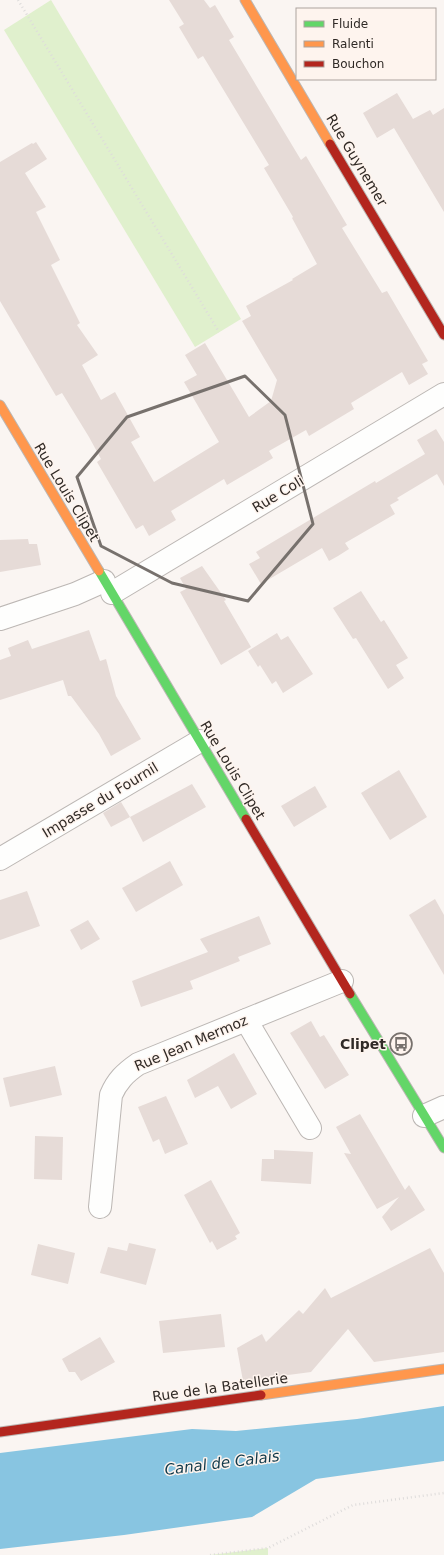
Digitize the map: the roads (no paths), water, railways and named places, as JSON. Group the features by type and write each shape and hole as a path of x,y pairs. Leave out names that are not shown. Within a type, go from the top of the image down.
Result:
{"street":[{"name":"Rue Guynemer","path":"246,0 444,335"},
{"name":"Rue Coli","path":"0,619 75,594 108,587 444,394"},
{"name":"Rue Louis Clipet","path":"0,405 342,981 444,1148"},
{"name":"Impasse du Fournil","path":"0,859 200,741"},
{"name":"Rue Jean Mermoz","path":"100,1206 112,1095 115,1086 121,1078 138,1064 342,981"},
{"path":"246,1020 310,1128"},
{"path":"424,1116 444,1107"},
{"name":"Rue de la Batellerie","path":"0,1432 444,1369"}],"water":[{"name":"Canal de Calais","path":"444,1406 444,1461 316,1479 252,1517 124,1535 0,1549 0,1453 192,1429 236,1431 357,1419"}],"place":[{"name":"Clipet","path":"401,1044"}]}
